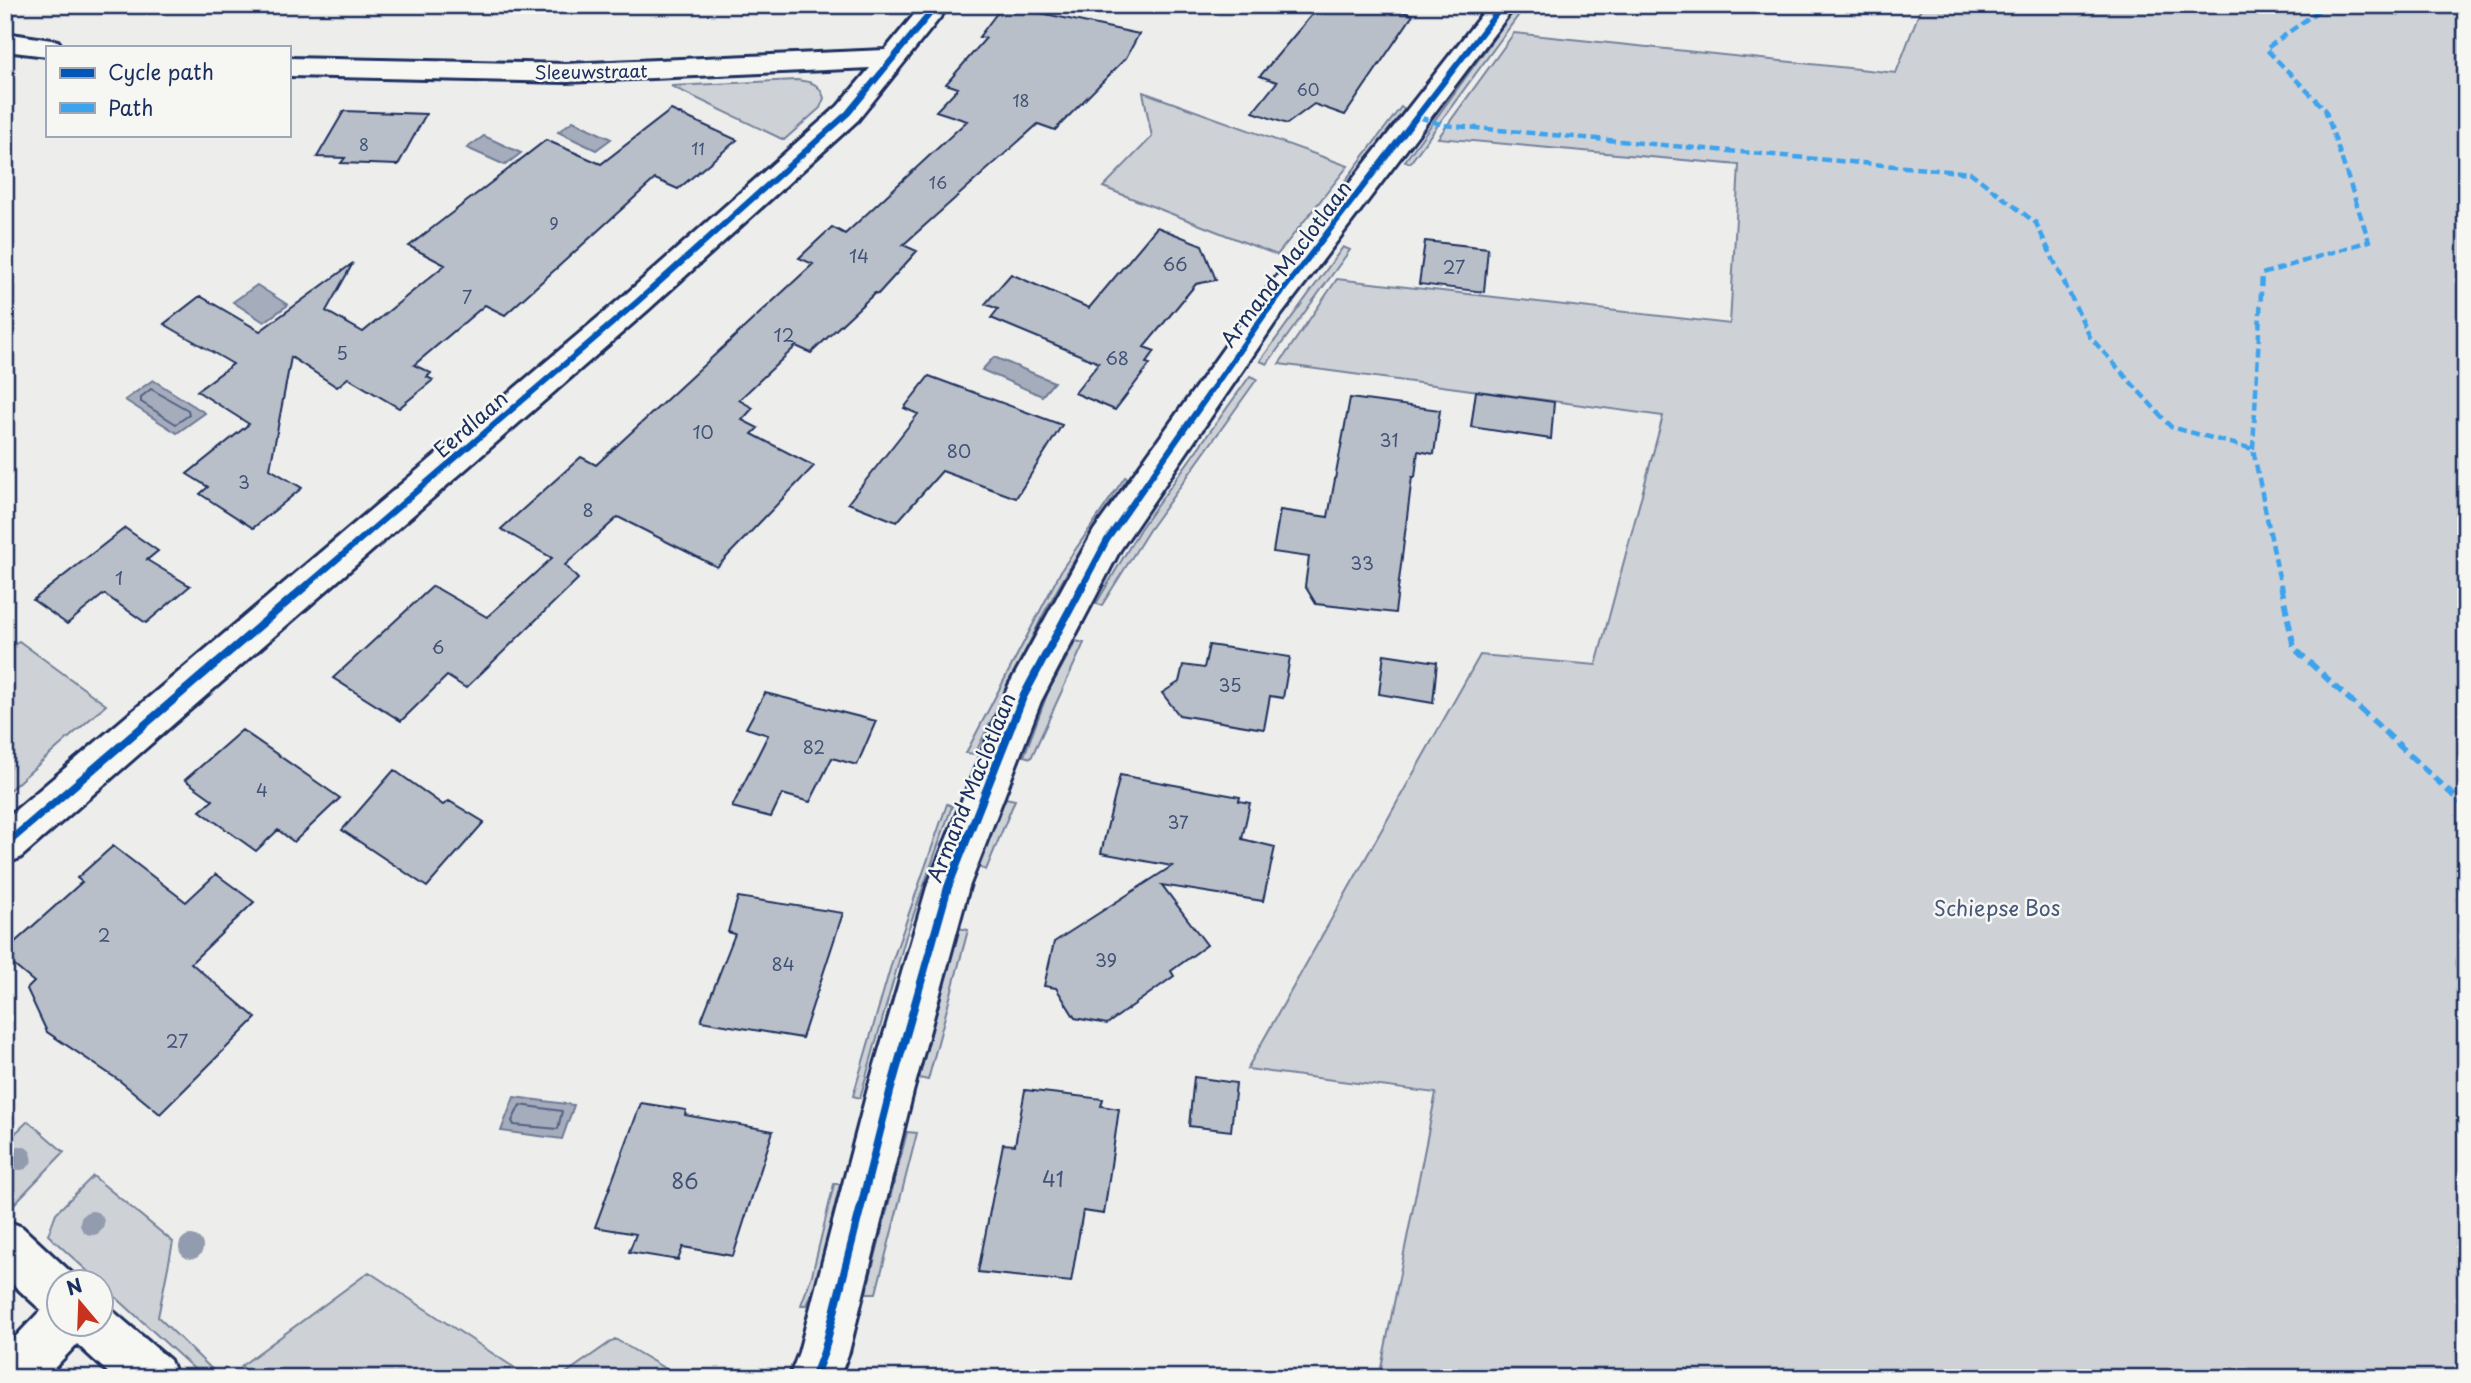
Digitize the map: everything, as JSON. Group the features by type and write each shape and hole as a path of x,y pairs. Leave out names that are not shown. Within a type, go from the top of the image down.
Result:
{"street":[{"name":"Eerdlaan","path":"5,845 647,292 848,113 937,5"},
{"name":"Armand Maclotlaan","path":"814,1378 824,1352 890,1092 948,887 1023,697 1107,540 1264,316 1503,5"},
{"path":"5,42 46,47"},
{"name":"Sleeuwstraat","path":"290,67 566,73 894,58"},
{"path":"5,1244 46,1282"},
{"path":"10,1378 49,1338"},
{"path":"107,1338 152,1378"}],"green space":[{"path":"1518,5 1526,5 1410,163 1405,161"},
{"name":"Schiepse Bos","path":"1922,5 2466,5 2466,1378 1379,1378 1436,1093 1247,1069 1480,655 1596,665 1663,416 1279,364 1337,279 1730,324 1739,165 1438,138 1514,33 1896,73"},
{"path":"797,80 814,84 824,98 820,108 784,140 671,86"},
{"path":"1143,92 1348,166 1277,255 1103,187 1152,137"},
{"path":"1401,107 1405,109 1293,258 1288,256"},
{"path":"1343,247 1350,250 1267,364 1260,361"},
{"path":"1250,376 1257,379 1149,530 1102,605 1096,604 1140,529"},
{"path":"1125,477 1130,479 1072,564 1044,613 975,754 966,753 1062,569"},
{"path":"19,641 106,705 5,794 5,652"},
{"path":"1076,641 1084,643 1031,758 1024,756 1048,692"},
{"path":"1005,798 1015,800 986,870 978,867"},
{"path":"947,804 952,806 906,936 860,1098 853,1096 892,962"},
{"path":"959,928 968,930 928,1080 919,1078"},
{"path":"28,1121 64,1152 14,1204 5,1196 5,1143"},
{"path":"907,1132 917,1133 876,1293 866,1293"},
{"path":"93,1176 173,1242 158,1317 221,1378 204,1378 116,1297 116,1268 84,1268 48,1235 56,1213"},
{"path":"834,1184 840,1184 817,1280 807,1305 801,1305 812,1275"},
{"path":"369,1272 530,1378 254,1378 241,1366"},
{"path":"615,1339 681,1378 559,1378"}],"water":[{"path":"573,121 611,139 596,150 558,132"},
{"path":"484,136 521,153 505,165 467,148"},
{"path":"257,285 288,305 264,322 233,302"},
{"path":"994,357 1054,382 1042,396 982,370"},
{"path":"153,380 205,413 177,433 125,400"},
{"path":"514,1097 574,1105 562,1139 501,1131"}],"building":[{"path":"1003,5 1139,34 1126,58 1055,130 1038,124 903,245 917,251 878,294 875,293 811,353 796,346 739,400 753,408 742,420 758,428 752,434 814,466 717,567 618,517 565,565 578,579 466,688 447,676 401,721 333,678 433,586 487,617 552,558 501,529 581,457 596,465 813,264 799,258 832,227 845,234 967,121 936,111 958,88 946,84 986,38 979,37"},
{"path":"1320,5 1381,5 1413,15 1345,115 1314,104 1287,124 1253,112 1277,82 1260,76"},
{"path":"671,110 737,140 678,189 655,179 505,315 485,305 414,365 431,373 427,377 433,380 399,408 348,378 337,387 291,357 270,469 302,488 253,528 200,494 208,487 187,474 249,424 197,391 233,364 164,324 200,296 260,331 353,263 326,311 363,332 445,265 409,246 546,140 601,164"},
{"path":"344,111 426,114 398,165 341,163 345,158 317,157"},
{"path":"1157,227 1202,245 1216,280 1196,284 1144,347 1155,351 1146,363 1150,364 1115,410 1075,393 1099,363 991,318 998,309 985,304 1011,274 1089,308"},
{"path":"1425,241 1488,248 1484,292 1419,284"},
{"path":"929,376 1062,425 1016,498 942,471 897,522 848,503 918,414 904,408"},
{"path":"1476,391 1554,402 1551,439 1471,427"},
{"path":"1350,398 1440,410 1434,454 1418,451 1415,477 1412,477 1395,613 1316,604 1305,586 1309,557 1273,552 1280,510 1328,517"},
{"path":"125,528 158,551 147,560 190,586 146,623 104,594 67,624 33,600"},
{"path":"1209,645 1290,657 1283,698 1270,696 1264,729 1179,715 1162,693 1179,682 1183,665 1204,668"},
{"path":"1384,654 1437,662 1433,703 1379,694"},
{"path":"765,693 876,721 857,765 832,758 810,802 782,794 771,817 732,807 768,735 746,728"},
{"path":"242,730 340,798 294,842 278,830 256,851 200,811 213,800 185,780"},
{"path":"394,770 443,805 449,801 484,822 427,887 342,830"},
{"path":"1120,775 1240,797 1239,801 1250,803 1242,839 1275,847 1263,901 1162,885 1207,945 1171,971 1174,976 1107,1024 1075,1018 1056,988 1044,986 1054,942 1172,866 1101,853"},
{"path":"113,846 186,902 216,874 254,902 191,963 256,1018 160,1114 120,1081 47,1032 27,989 34,982 5,958 5,951 82,882 77,878"},
{"path":"738,897 843,913 802,1038 701,1021 735,934 728,932"},
{"path":"1194,1077 1236,1083 1231,1131 1189,1126"},
{"path":"1025,1090 1103,1099 1101,1106 1119,1109 1104,1214 1083,1211 1071,1282 978,1272 1003,1144 1015,1145"},
{"path":"641,1103 686,1110 685,1115 773,1131 733,1256 683,1247 678,1260 629,1252 636,1234 595,1227"}],"marked path":[{"path":"2253,449 2262,274 2369,241 2325,109 2266,49 2326,5"},
{"path":"1419,117 1443,125 1971,173 2036,223 2090,337 2171,427 2253,449 2294,648 2466,807"}],"cycle path":[{"path":"5,845 637,302 848,113 937,5"},
{"path":"814,1378 824,1352 890,1092 948,887 1023,697 1107,540 1264,315 1503,5"}]}
